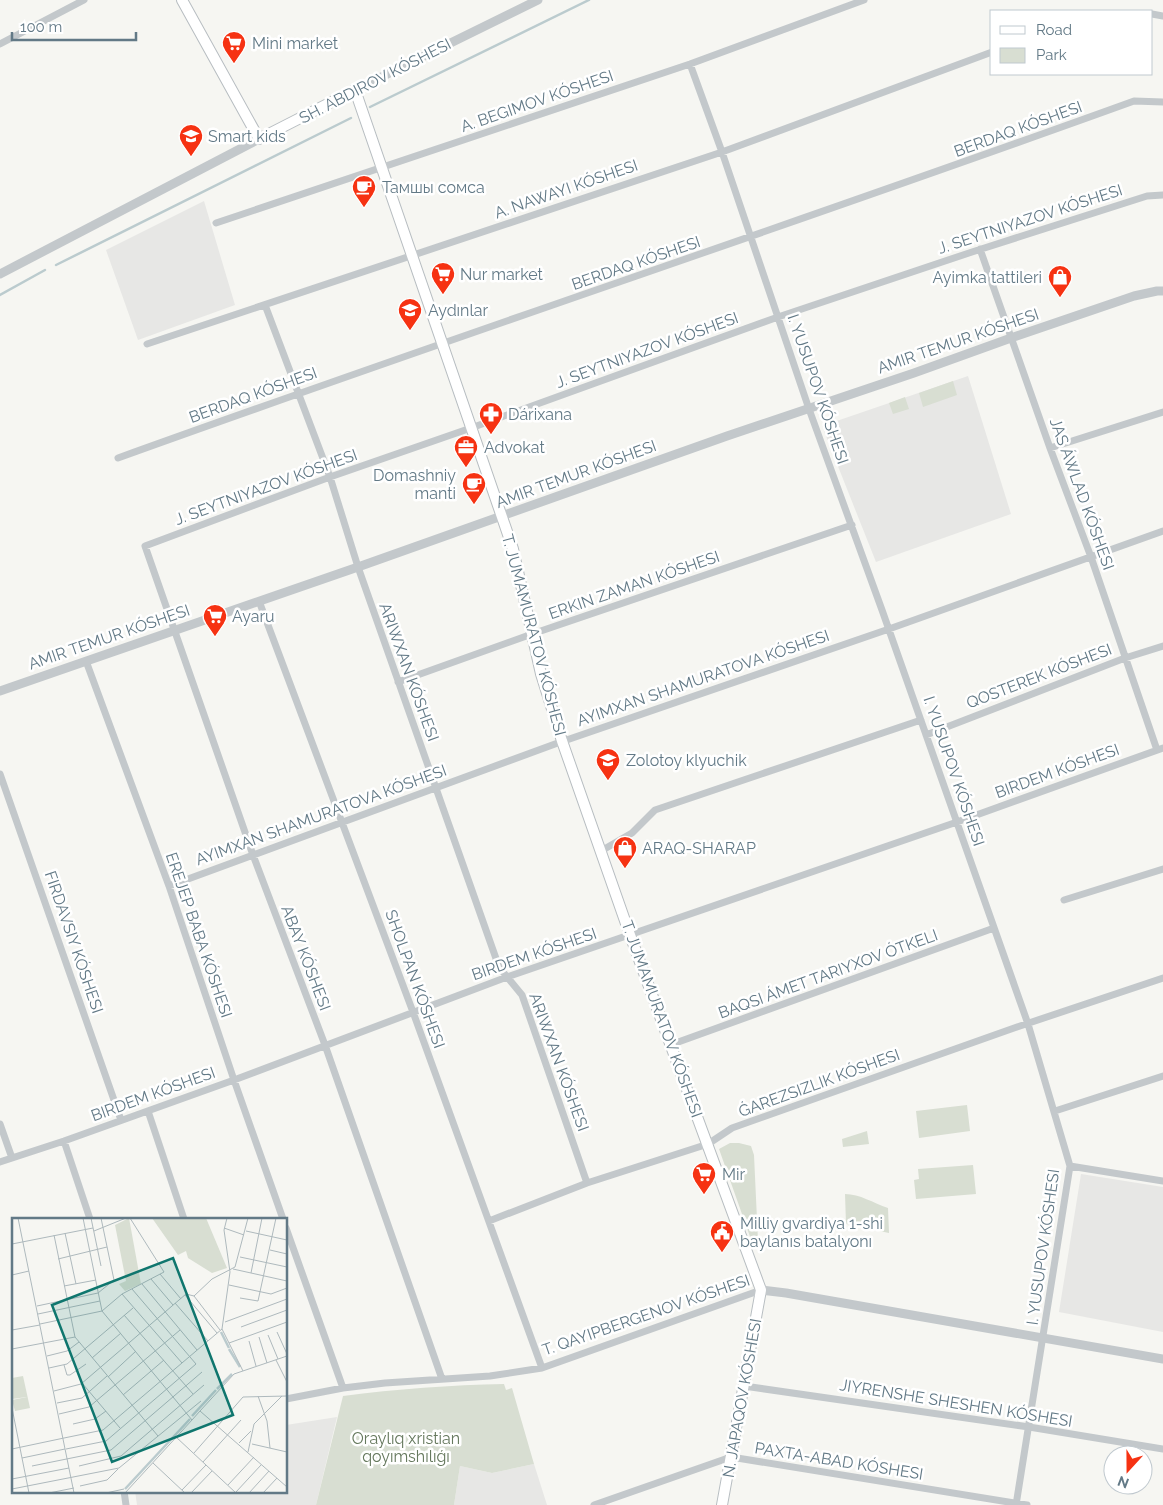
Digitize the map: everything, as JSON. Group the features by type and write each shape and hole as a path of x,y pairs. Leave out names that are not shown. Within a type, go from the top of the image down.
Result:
{"main road":[{"path":"182,0 260,139"},
{"name":"SH. ABDIROV KÓSHESI","path":"260,139 355,90"},
{"name":"T. JUMAMURATOV KÓSHESI","path":"355,90 513,549 541,674 562,741 630,935 761,1290"},
{"name":"N. JAPAQOV KÓSHESI","path":"722,1505 761,1290"}],"street":[{"path":"0,44 84,0"},
{"name":"SH. ABDIROV KÓSHESI","path":"355,90 538,0"},
{"name":"A. BEGIMOV KÓSHESI","path":"216,224 690,64 864,0"},
{"path":"147,344 722,152 990,53"},
{"name":"I. YUSUPOV KÓSHESI","path":"690,64 722,152 809,409 852,525 1028,1024 1070,1166 1044,1339 1016,1504"},
{"name":"BERDAQ KÓSHESI","path":"118,458 1134,102 1163,102"},
{"name":"SH. ABDIROV KÓSHESI","path":"0,274 260,139"},
{"name":"J. SEYTNIYAZOV KÓSHESI","path":"145,546 330,477 778,317 980,249 1147,196 1163,195"},
{"name":"JAS ÁWLAD KÓSHESI","path":"980,249 1050,448 1091,557 1125,658 1160,749"},
{"name":"AMIR TEMUR KÓSHESI","path":"0,691 936,366 1011,338 1134,296 1157,290 1163,291"},
{"path":"265,305 330,477 358,567 499,967 522,995 587,1183"},
{"path":"1050,448 1163,412"},
{"name":"ERKIN ZAMAN KÓSHESI","path":"398,682 532,634 852,525"},
{"path":"169,886 562,741 889,629 1163,531"},
{"name":"ABAY KÓSHESI","path":"145,546 253,855 324,1044 442,1379"},
{"name":"SHOLPAN KÓSHESI","path":"259,602 413,1012 542,1368"},
{"name":"QOSTEREK KÓSHESI","path":"926,735 1125,658 1163,646"},
{"name":"EREJEP BABA KÓSHESI","path":"86,661 169,886 283,1218"},
{"path":"602,851 632,833 655,810 921,720"},
{"name":"BIRDEM KÓSHESI","path":"0,1162 234,1080 324,1044 507,977 957,822 1160,749"},
{"name":"FIRDAVSIY KÓSHESI","path":"0,774 121,1120"},
{"path":"1064,900 1163,869"},
{"path":"670,1045 994,928"},
{"name":"ǴAREZSIZLIK KÓSHESI","path":"489,1221 587,1183 708,1144 732,1128 1163,978"},
{"path":"1055,1111 1163,1076"},
{"path":"148,1111 184,1218"},
{"path":"0,1124 12,1158"},
{"path":"64,1141 90,1218"},
{"path":"1070,1166 1163,1181"},
{"path":"288,1234 343,1388"},
{"path":"288,1399 385,1382 490,1376 542,1368 761,1290 1163,1359"},
{"name":"JIYRENSHE SHESHEN KÓSHESI","path":"744,1386 1029,1427 1163,1449"},
{"name":"PAXTA-ABAD KÓSHESI","path":"594,1505 731,1457 1027,1505"},
{"path":"124,1492 126,1505"}],"shaded area":[{"path":"204,201 235,305 138,340 106,250"},
{"path":"968,376 1011,514 876,562 822,426"},
{"path":"1081,1174 1163,1187 1163,1332 1059,1312"},
{"path":"337,1417 316,1505 137,1505 135,1492 288,1492 288,1425"},
{"path":"534,1464 547,1505 454,1505 460,1466 492,1473"}],"green space":[{"path":"953,381 957,395 923,407 919,393"},
{"path":"905,397 909,409 893,414 889,403"},
{"path":"967,1105 970,1131 919,1138 916,1111"},
{"path":"867,1131 869,1144 843,1147 842,1139"},
{"path":"730,1143 751,1146 754,1155 758,1241 754,1248 719,1149"},
{"path":"973,1165 976,1194 916,1199 914,1180 919,1179 918,1169"},
{"path":"845,1194 861,1197 888,1208 889,1233 846,1224"},
{"name":"Oraylıq xristian qoyımshılıǵı","path":"504,1384 506,1390 512,1388 534,1464 492,1473 460,1466 454,1505 316,1505 343,1396 383,1391"}],"waterway":[{"path":"370,107 589,0"},
{"path":"56,265 351,118"},
{"path":"0,295 45,270"}],"place":[{"name":"Mini market","path":"234,64"},
{"name":"Smart kids","path":"191,157"},
{"name":"Тамшы сомса","path":"364,208"},
{"name":"Nur market","path":"443,295"},
{"name":"Ayimka tattileri","path":"1060,298"},
{"name":"Aydınlar","path":"410,331"},
{"name":"Dárixana","path":"491,435"},
{"name":"Advokat","path":"466,468"},
{"name":"Domashniy manti","path":"474,505"},
{"name":"Ayaru","path":"215,637"},
{"name":"Zolotoy klyuchik","path":"608,781"},
{"name":"ARAQ-SHARAP","path":"625,869"},
{"name":"Mir","path":"704,1195"},
{"name":"Milliy gvardiya 1-shi baylanıs batalyonı","path":"722,1253"}]}
